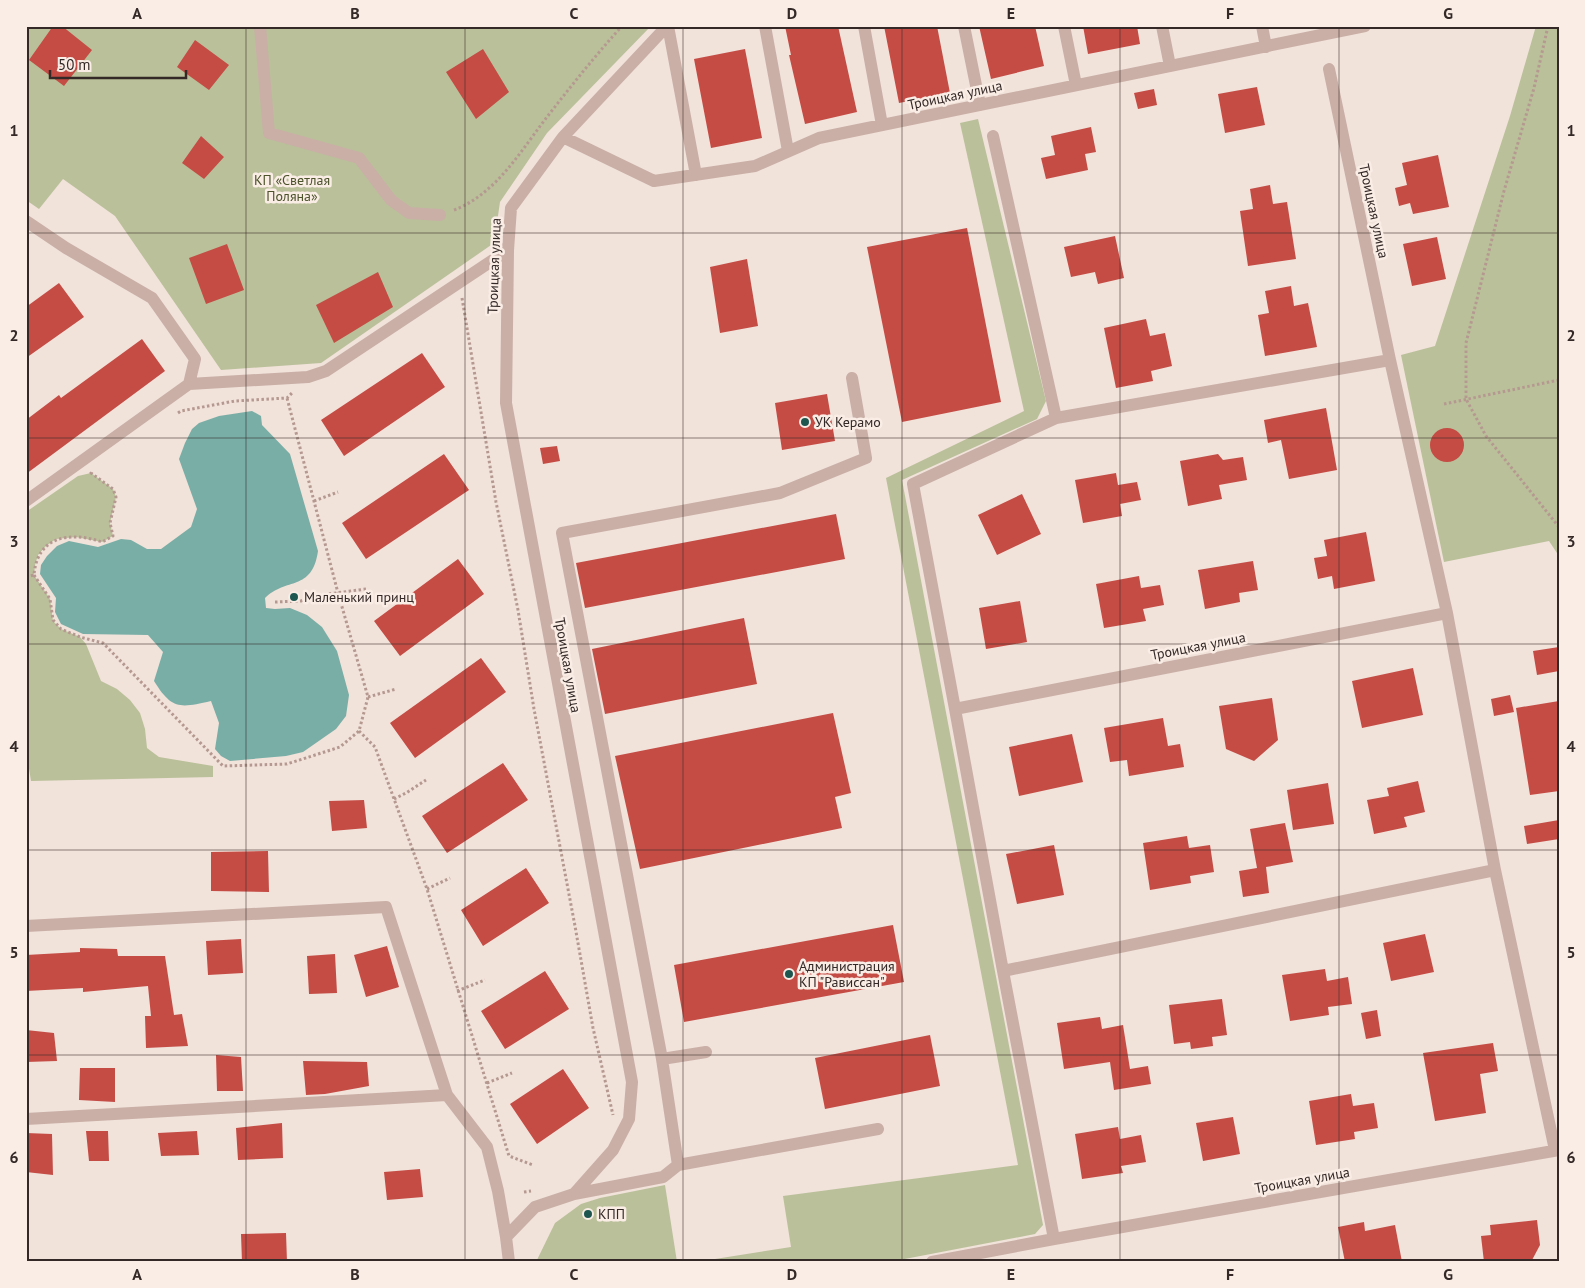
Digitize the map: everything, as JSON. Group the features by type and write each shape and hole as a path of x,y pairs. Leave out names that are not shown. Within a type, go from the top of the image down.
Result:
{"street":[{"path":"260,26 269,133 359,158 391,200 408,213 440,215"},
{"path":"668,26 696,175"},
{"name":"Троицкая улица","path":"574,1194 613,1150 629,1119 632,1082 506,403 508,250 511,208 563,136 668,26"},
{"path":"765,26 788,151"},
{"path":"864,26 882,125"},
{"path":"964,26 980,105"},
{"path":"1064,26 1076,85"},
{"path":"1162,26 1170,66"},
{"path":"1262,26 1266,47"},
{"name":"Троицкая улица","path":"563,136 654,182 755,166 819,138 1364,26"},
{"name":"Троицкая улица","path":"932,1262 1557,1150 1495,870 1447,613 1390,360 1329,69"},
{"path":"993,136 1056,418"},
{"path":"26,221 66,248 152,298 195,359 189,384"},
{"path":"26,501 189,384 308,377 326,371 508,250"},
{"path":"1054,1239 1002,971 913,484 1056,418 1390,360"},
{"path":"678,1165 662,1059 562,533 780,492 866,458 852,378"},
{"name":"Троицкая улица","path":"955,709 1447,613"},
{"path":"1002,971 1495,870"},
{"path":"26,926 386,907 447,1095 487,1147 498,1191 509,1262"},
{"path":"662,1059 706,1052"},
{"path":"26,1119 447,1095"},
{"path":"506,1237 535,1207 574,1194 663,1176 678,1165 878,1129"}],"path":[{"path":"440,215 468,205 501,178 580,74 622,26"},
{"path":"1548,26 1534,88 1504,192 1466,343 1466,399 1486,436 1559,527"},
{"path":"459,282 496,502 518,610 535,718 593,1028 614,1119"},
{"path":"172,416 181,411 235,401 287,398 308,377"},
{"path":"1444,404 1559,380"},
{"path":"99,467 91,473 113,489 116,497 110,523 113,536 102,542 76,537 56,539 38,554 34,564 34,575 50,599 53,620 61,629 80,637 103,643 222,766 287,764 340,747 359,731 368,697 338,593 287,398"},
{"path":"314,501 338,492"},
{"path":"26,577 34,575"},
{"path":"275,602 301,601 313,596 366,589"},
{"path":"368,697 396,689"},
{"path":"359,731 374,747 428,889 508,1156 533,1165"},
{"path":"394,799 426,780"},
{"path":"428,889 450,878"},
{"path":"458,991 485,980"},
{"path":"487,1083 512,1073"},
{"path":"524,1192 534,1190"}],"green space":[{"name":"КП «Светлая Поляна»","path":"26,26 651,26 547,133 500,202 494,243 321,363 221,370 115,216 63,179 39,209 26,200"},
{"path":"1536,26 1559,26 1559,556 1549,541 1444,562 1401,355 1435,346 1510,116"},
{"path":"978,119 1046,401 1037,419 902,480 1043,1225 1035,1234 889,1262 696,1262 791,1247 783,1196 1018,1165 886,478 1024,411 960,123"},
{"path":"91,473 113,489 116,497 110,523 113,536 102,542 76,537 56,539 38,555 34,575 50,599 53,621 61,629 80,637 86,644 101,681 117,689 130,700 140,713 145,729 147,748 159,757 213,766 213,777 31,781 26,750 26,512 78,476"},
{"path":"665,1185 677,1262 536,1262 555,1223 581,1204 600,1198"}],"water":[{"path":"252,411 261,416 262,425 290,454 318,551 315,564 310,573 297,582 273,592 265,598 266,608 290,608 307,615 322,627 337,651 349,695 346,716 336,729 303,752 286,756 230,761 221,756 215,749 219,723 211,701 192,705 172,702 154,681 163,652 148,635 83,634 61,624 55,612 56,598 40,574 41,565 47,556 57,546 69,541 98,547 121,539 131,540 147,549 161,549 191,527 197,509 179,459 192,429 199,423 219,416"}],"building":[{"path":"53,26 62,26 92,50 64,86 29,60"},
{"path":"785,26 838,26 857,112 805,124 789,55 791,55"},
{"path":"884,26 937,26 950,93 899,103"},
{"path":"979,26 1035,26 1044,66 991,79"},
{"path":"1083,26 1137,26 1140,44 1088,54"},
{"path":"195,40 229,65 209,90 177,67"},
{"path":"483,49 509,92 476,119 446,72"},
{"path":"745,49 762,138 711,148 694,59"},
{"path":"1257,87 1265,125 1225,133 1218,94"},
{"path":"1154,89 1157,105 1138,109 1134,93"},
{"path":"1091,127 1096,152 1085,154 1088,170 1046,179 1041,158 1055,155 1051,136"},
{"path":"201,136 224,157 204,179 182,163"},
{"path":"1438,155 1449,207 1413,214 1410,203 1399,206 1395,188 1407,185 1402,163"},
{"path":"1270,185 1273,204 1287,202 1296,259 1248,266 1240,211 1253,209 1250,189"},
{"path":"967,228 1001,402 902,422 867,247"},
{"path":"1115,236 1124,278 1098,284 1095,272 1071,277 1064,247"},
{"path":"1437,237 1446,279 1412,286 1403,244"},
{"path":"227,244 244,290 206,304 189,258"},
{"path":"747,259 758,326 720,333 710,267"},
{"path":"378,272 393,307 334,343 316,305"},
{"path":"59,283 84,317 26,358 26,307"},
{"path":"1291,286 1294,306 1308,303 1317,347 1265,356 1258,315 1269,313 1265,291"},
{"path":"1146,319 1150,336 1165,333 1172,366 1151,371 1153,381 1116,388 1104,328"},
{"path":"142,339 165,371 26,474 26,420 59,395 61,398"},
{"path":"422,353 445,387 344,456 321,420"},
{"name":"УК Керамо","path":"827,394 835,441 782,450 775,403"},
{"path":"1326,408 1337,470 1289,479 1281,440 1268,443 1264,420"},
{"path":"1447,428 1459,433 1464,445 1459,457 1447,462 1435,457 1430,445 1435,433"},
{"path":"557,446 560,461 543,464 540,448"},
{"path":"444,454 469,490 366,559 342,523"},
{"path":"1218,454 1223,460 1243,457 1247,480 1219,485 1222,499 1188,506 1180,461"},
{"path":"1116,473 1118,485 1137,482 1141,500 1120,504 1122,516 1083,523 1075,480"},
{"path":"1022,494 1041,534 997,555 978,515"},
{"path":"836,514 845,559 585,608 576,563"},
{"path":"1366,532 1375,581 1334,589 1332,576 1318,579 1314,558 1327,556 1324,540"},
{"path":"458,559 484,594 400,656 374,621"},
{"path":"1253,561 1258,590 1239,593 1240,602 1205,609 1198,570"},
{"path":"1139,576 1141,588 1160,585 1164,605 1143,609 1146,621 1104,628 1096,584"},
{"path":"1020,601 1027,642 986,649 979,608"},
{"path":"744,618 757,684 605,714 592,649"},
{"path":"1559,647 1559,671 1537,675 1533,651"},
{"path":"481,658 506,692 415,758 390,723"},
{"path":"1413,668 1423,715 1362,728 1352,681"},
{"path":"1510,695 1514,712 1494,716 1491,699"},
{"path":"1272,698 1278,740 1254,761 1226,749 1219,706"},
{"path":"1559,701 1559,791 1530,795 1516,708"},
{"path":"833,713 851,793 835,797 842,828 640,869 615,756"},
{"path":"1163,718 1168,746 1180,744 1184,767 1129,776 1127,760 1110,762 1104,728"},
{"path":"1072,734 1083,782 1019,796 1009,747"},
{"path":"503,763 528,800 447,853 422,816"},
{"path":"1418,781 1425,812 1404,817 1407,827 1374,834 1367,800 1389,796 1387,788"},
{"path":"1328,783 1334,824 1293,830 1287,790"},
{"path":"364,800 367,828 332,831 329,801"},
{"path":"1559,820 1559,839 1527,844 1524,826"},
{"path":"1285,823 1293,862 1266,867 1269,893 1243,897 1239,871 1257,868 1250,829"},
{"path":"1187,836 1189,848 1210,845 1214,872 1190,876 1191,883 1150,890 1143,843"},
{"path":"1054,845 1064,895 1017,904 1006,854"},
{"path":"268,851 269,892 211,891 211,852"},
{"path":"526,868 549,903 483,946 461,910"},
{"name":"Администрация КП \"Рависсан\"","path":"893,925 904,982 684,1022 674,965"},
{"path":"1425,934 1434,972 1391,981 1383,943"},
{"path":"241,939 243,973 208,975 206,941"},
{"path":"387,946 399,987 366,997 354,955"},
{"path":"80,948 117,949 118,956 165,956 174,1015 182,1014 188,1046 146,1048 145,1016 151,1016 148,986 83,992 83,988 26,991 26,955 80,952"},
{"path":"335,954 337,993 309,994 307,956"},
{"path":"1325,969 1327,981 1348,977 1352,1004 1328,1007 1329,1015 1290,1021 1282,975"},
{"path":"545,971 569,1009 505,1049 481,1011"},
{"path":"1222,999 1227,1035 1212,1037 1213,1046 1191,1049 1190,1042 1174,1044 1169,1005"},
{"path":"1377,1010 1381,1036 1366,1039 1361,1013"},
{"path":"1100,1017 1102,1029 1123,1025 1130,1069 1148,1066 1151,1084 1114,1090 1110,1062 1064,1069 1057,1023"},
{"path":"26,1030 54,1033 57,1061 26,1062"},
{"path":"930,1035 940,1086 825,1109 815,1058"},
{"path":"1493,1043 1498,1071 1480,1074 1486,1113 1435,1121 1423,1053"},
{"path":"216,1055 241,1057 243,1091 217,1091"},
{"path":"303,1061 367,1062 369,1086 325,1094 306,1095"},
{"path":"80,1068 115,1068 115,1102 79,1100"},
{"path":"563,1069 589,1108 537,1144 510,1104"},
{"path":"1351,1094 1353,1106 1374,1103 1378,1128 1354,1132 1355,1139 1316,1145 1309,1101"},
{"path":"1233,1117 1240,1154 1203,1161 1196,1123"},
{"path":"282,1123 283,1158 238,1160 236,1128"},
{"path":"1118,1127 1120,1139 1141,1135 1146,1162 1121,1166 1123,1173 1082,1179 1075,1134"},
{"path":"86,1131 108,1131 109,1161 89,1161"},
{"path":"197,1131 199,1155 161,1156 158,1133"},
{"path":"26,1133 52,1134 53,1175 26,1172"},
{"path":"420,1169 423,1197 387,1200 384,1172"},
{"path":"1537,1220 1540,1245 1531,1262 1484,1262 1481,1236 1491,1235 1490,1225"},
{"path":"1364,1222 1365,1231 1395,1225 1402,1262 1345,1262 1338,1227"},
{"path":"286,1233 287,1262 242,1262 241,1234"}],"place":[{"name":"УК Керамо","path":"805,422"},
{"name":"Маленький принц","path":"294,597"},
{"name":"Администрация КП \"Рависсан\"","path":"789,974"},
{"name":"КПП","path":"588,1214"}]}
